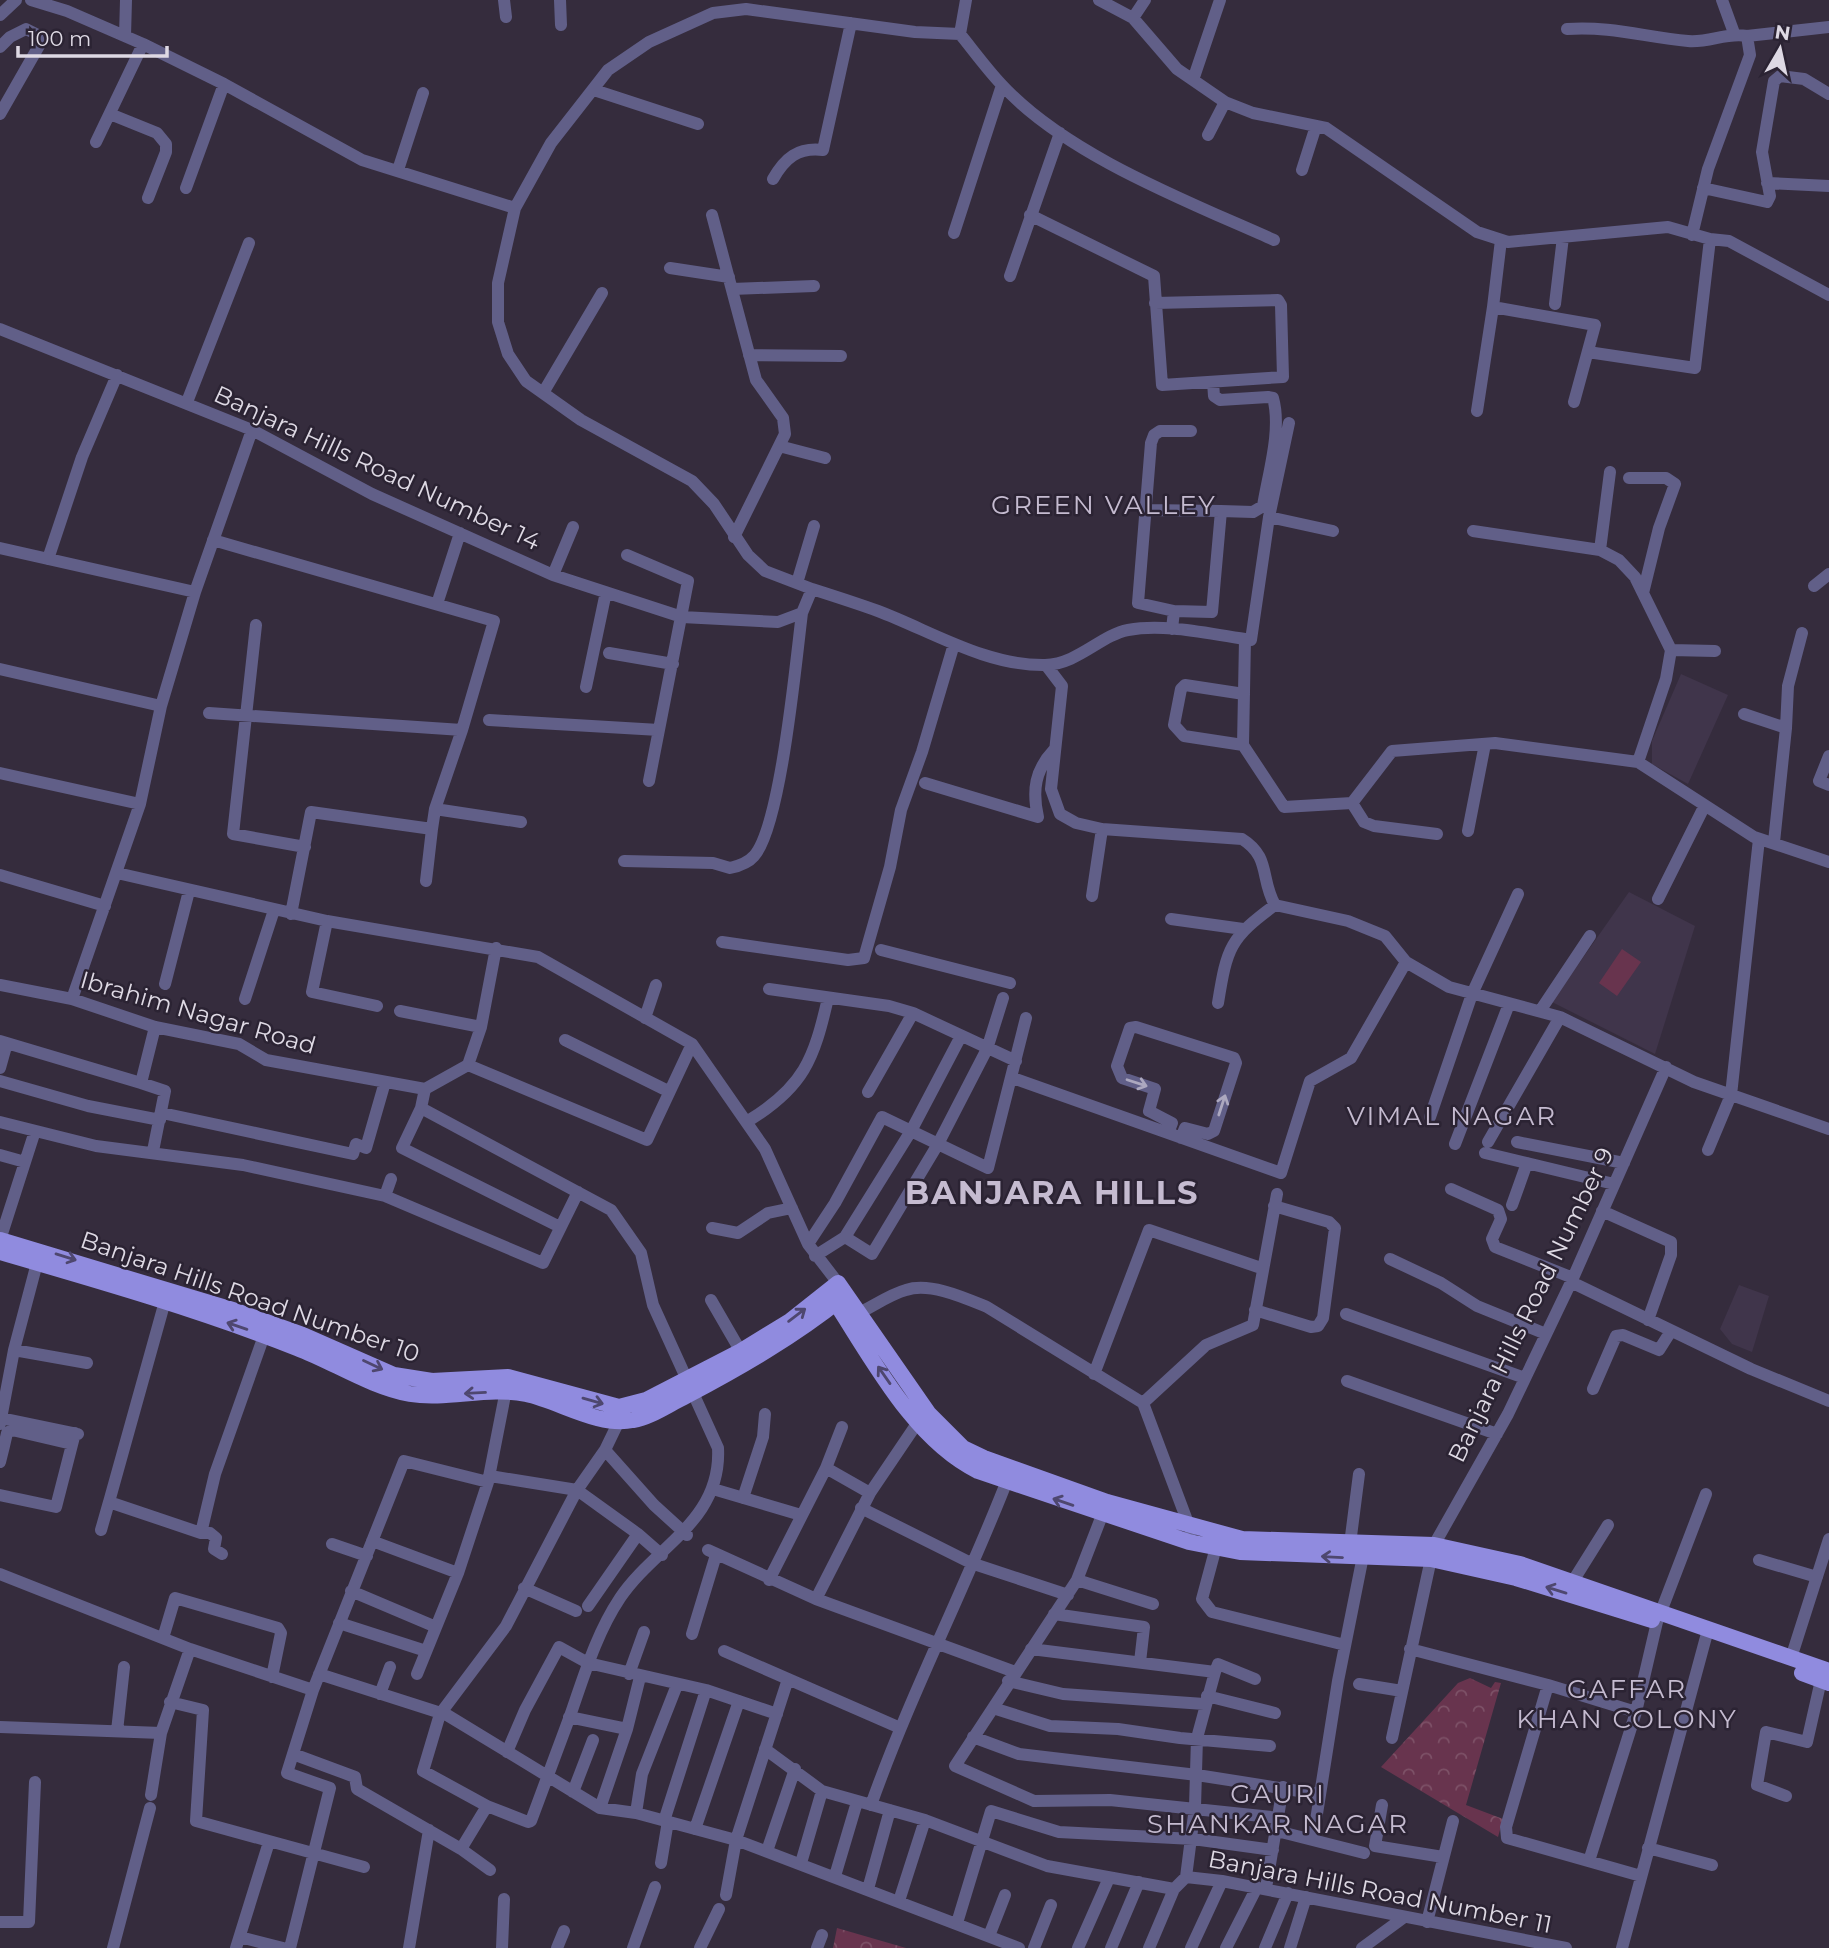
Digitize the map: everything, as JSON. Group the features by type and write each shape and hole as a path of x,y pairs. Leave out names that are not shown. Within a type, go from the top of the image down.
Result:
{"main road":[{"name":"Banjara Hills Road Number 10","path":"0,1240 266,1329 394,1376 413,1380 507,1384 620,1407 690,1385 744,1357 790,1321 837,1293"},
{"name":"Banjara Hills Road Number 10","path":"0,1252 167,1296"},
{"path":"837,1293 861,1312 887,1355 946,1434 964,1448 1010,1474"},
{"path":"837,1293 918,1422 936,1444 956,1460 1010,1474 1105,1508 1190,1534 1216,1547 1240,1552 1363,1556 1432,1552 1791,1658 1826,1678"},
{"name":"Banjara Hills Road Number 10","path":"507,1384 527,1394 594,1416 619,1421 634,1420 652,1413 690,1385"},
{"path":"1190,1534 1350,1544 1520,1564 1573,1581 1706,1637 1826,1678"}],"street":[{"path":"0,15 16,0"},
{"path":"31,0 67,10 143,44 224,84 362,160 515,208"},
{"path":"125,36 126,0"},
{"path":"504,0 506,17"},
{"path":"559,0 562,25"},
{"path":"960,34 966,0"},
{"path":"1100,0 1133,18 1177,69 1225,102 1253,113 1326,128 1477,232 1508,242 1668,227 1710,239 1729,241 1829,295"},
{"path":"1133,18 1145,0"},
{"path":"1193,79 1220,0"},
{"path":"1692,234 1703,188 1750,55 1721,0"},
{"path":"1274,240 1153,185 1060,133 1002,86 960,34 915,32 747,5 713,13 649,42 608,70 551,143 515,208 498,283 498,322 508,354 526,381 581,420 692,481 714,504 734,537 765,571 880,612 954,644 1012,661 1046,665 1081,656 1126,630 1172,629 1245,639 1243,746 1284,807 1352,803 1392,751 1485,744 1638,762 1704,807 1759,839 1829,860"},
{"path":"773,179 782,164 800,150 823,150 850,23"},
{"path":"1567,29 1608,27 1688,41 1829,27"},
{"path":"0,47 10,37 26,29 36,34 40,44 0,114"},
{"path":"96,142 143,44"},
{"path":"1703,188 1767,202 1770,196 1762,152 1774,82 1780,76 1798,78 1829,94"},
{"path":"186,188 224,84"},
{"path":"954,233 1002,86"},
{"path":"594,90 698,124"},
{"path":"398,170 423,93"},
{"path":"1208,135 1225,102"},
{"path":"110,114 157,134 166,144 166,152 148,198"},
{"path":"1302,170 1316,125"},
{"path":"1010,276 1060,133"},
{"path":"1768,183 1829,186"},
{"path":"712,215 756,380 783,418 785,434 734,537"},
{"path":"1030,215 1154,276 1155,303 1162,386 1283,377 1281,305 1278,300 1155,303"},
{"path":"1555,304 1563,237"},
{"path":"1588,352 1695,368 1710,239"},
{"path":"1477,411 1501,240"},
{"path":"187,402 249,243"},
{"path":"670,268 730,283 814,286"},
{"path":"543,393 602,293"},
{"path":"1493,307 1595,325 1574,402"},
{"name":"Banjara Hills Road Number 14","path":"0,329 252,430 372,494 552,575 682,617 778,622 802,613"},
{"path":"749,355 841,356"},
{"path":"48,559 82,457 117,375"},
{"path":"1146,510 1253,512 1263,506 1274,431 1275,402 1268,397 1220,400 1214,396 1213,382"},
{"path":"1251,640 1269,517 1289,423"},
{"path":"72,999 140,804 161,706 195,592 252,430"},
{"path":"1191,431 1160,431 1154,435 1138,603 1174,611 1212,612 1221,511"},
{"path":"779,446 825,458"},
{"path":"1600,550 1610,472"},
{"path":"1629,478 1666,478 1672,479 1675,484 1659,528 1643,593"},
{"path":"1269,517 1333,531"},
{"path":"797,583 814,526"},
{"path":"552,575 573,527"},
{"path":"1473,531 1600,550 1619,560 1635,577 1671,650 1666,680 1638,762"},
{"path":"437,604 460,533"},
{"path":"213,540 494,621 462,730 435,808 426,881"},
{"path":"0,548 195,592"},
{"path":"626,555 688,581 649,781"},
{"path":"1814,586 1829,575"},
{"path":"624,861 713,863 730,868 754,857 768,833 781,766 802,613 812,589"},
{"path":"586,687 606,592"},
{"path":"1172,629 1174,611"},
{"path":"256,625 233,834 305,847"},
{"path":"1773,842 1788,686 1802,633"},
{"path":"722,942 848,960 864,958 884,891 901,810 922,752 954,644"},
{"path":"1671,650 1715,651"},
{"path":"609,653 673,664"},
{"path":"1046,665 1062,686 1051,789 1060,814 1076,823 1102,829 1242,839 1256,847 1265,866 1269,894 1275,905"},
{"path":"0,669 161,706"},
{"path":"1243,746 1184,736 1174,725 1181,689 1185,685 1244,694"},
{"path":"209,713 462,730"},
{"path":"1744,714 1786,728"},
{"path":"489,720 659,730"},
{"path":"1468,831 1485,744"},
{"path":"925,783 1038,817 1035,797 1037,770 1054,750"},
{"path":"1829,756 1819,781 1829,785"},
{"path":"0,773 140,804"},
{"path":"1352,803 1364,822 1374,826 1437,834"},
{"path":"1658,899 1704,807"},
{"path":"435,808 521,822"},
{"path":"291,914 311,812 432,829"},
{"path":"1092,896 1102,829"},
{"path":"1708,1150 1731,1095 1759,839"},
{"path":"117,873 291,914 538,957 692,1044 765,1149 808,1244 837,1293"},
{"path":"0,875 105,906"},
{"path":"165,984 189,891"},
{"path":"1430,1117 1472,994 1518,894"},
{"path":"1218,1003 1225,957 1242,929 1275,905 1349,921 1385,936 1406,962 1438,982 1472,994 1560,1017 1731,1095 1829,1129"},
{"path":"245,999 274,910"},
{"path":"1171,919 1242,929"},
{"path":"327,921 312,992 377,1006"},
{"path":"1540,1011 1590,936"},
{"path":"496,948 481,1027 468,1065 425,1089 421,1108 402,1147 560,1227"},
{"path":"881,950 1010,983"},
{"path":"1013,1078 1282,1173 1310,1081 1351,1058 1406,962"},
{"name":"Ibrahim Nagar Road","path":"0,985 72,999 155,1027 239,1044 266,1060 425,1089"},
{"path":"645,1018 656,985"},
{"path":"769,989 913,1013 1016,1061"},
{"path":"748,1121 786,1095 803,1075 817,1048 828,998"},
{"path":"845,1237 872,1254 938,1144 987,1049 1003,998"},
{"path":"1455,1144 1510,1004"},
{"path":"400,1011 481,1027"},
{"path":"868,1093 913,1013"},
{"path":"808,1244 835,1203 882,1117 988,1168 1013,1078 1026,1017"},
{"path":"1560,1017 1486,1148 1527,1163 1614,1184"},
{"path":"141,1083 155,1027"},
{"path":"1168,1133 1172,1123 1149,1111 1155,1088 1122,1078 1117,1066 1130,1028 1136,1027 1234,1058 1236,1063 1214,1130 1208,1134 1185,1128 1181,1138"},
{"path":"815,1256 845,1237 911,1131 961,1036"},
{"path":"565,1040 668,1091"},
{"path":"0,1068 3,1042 165,1091 153,1151"},
{"path":"468,1065 647,1140 692,1044"},
{"name":"Banjara Hills Road Number 9","path":"1392,1738 1432,1552 1497,1434 1546,1335 1666,1067"},
{"path":"0,1081 88,1107 161,1116 353,1154 356,1143 366,1148 385,1082"},
{"path":"421,1108 611,1210 641,1253 653,1305 718,1448 719,1465 713,1489 686,1534 621,1596 601,1629 531,1821 522,1821 423,1771 440,1714 506,1626 576,1490 605,1450 619,1421"},
{"path":"0,1122 96,1146 153,1151 243,1165 385,1196 543,1263 578,1192"},
{"path":"0,1240 35,1131"},
{"path":"1517,1142 1624,1163"},
{"path":"0,1154 25,1162"},
{"path":"1512,1205 1527,1163"},
{"path":"385,1196 391,1179"},
{"path":"1451,1189 1498,1210 1501,1219 1492,1239 1495,1247 1572,1280 1671,1331 1829,1401"},
{"path":"0,1196 13,1199"},
{"path":"1143,1403 1206,1345 1253,1325 1255,1310 1261,1268 1276,1200 1333,1224 1335,1232 1323,1318 1318,1326 1311,1327 1255,1310"},
{"path":"712,1228 738,1233 768,1213 792,1208"},
{"path":"1602,1211 1671,1242 1671,1255 1648,1320"},
{"path":"1094,1374 1149,1230 1261,1268"},
{"path":"1390,1259 1441,1283 1477,1306 1546,1335"},
{"path":"37,1263 14,1350 1,1421 75,1437"},
{"path":"861,1312 906,1290 930,1289 957,1296 987,1307 1143,1403 1190,1534"},
{"path":"101,1530 167,1296"},
{"path":"711,1300 744,1357"},
{"path":"1346,1314 1525,1378"},
{"path":"201,1533 215,1474 266,1329"},
{"path":"1592,1389 1616,1336 1623,1335 1659,1350 1671,1331"},
{"path":"14,1350 87,1363"},
{"path":"1347,1381 1497,1434"},
{"path":"417,1674 458,1573 489,1479 507,1384"},
{"path":"743,1498 762,1441 765,1414"},
{"path":"816,1599 861,1508 918,1422"},
{"path":"769,1580 825,1468 842,1427"},
{"path":"0,1462 2,1445 7,1433 12,1430 75,1437"},
{"path":"0,1495 56,1507 75,1437"},
{"path":"605,1450 686,1534"},
{"path":"290,1948 330,1788 287,1773 319,1674 404,1461 489,1479 576,1490 638,1534 662,1555"},
{"path":"825,1468 870,1493"},
{"path":"871,1805 898,1727 939,1644 1010,1474"},
{"path":"1350,1544 1359,1474"},
{"path":"713,1489 801,1515"},
{"path":"1588,1861 1636,1712 1659,1617 1706,1494"},
{"path":"109,1502 201,1533 210,1533 216,1538 215,1549 222,1554"},
{"path":"861,1508 971,1563 1068,1595"},
{"path":"1105,1508 1077,1580 955,1766 1034,1801 1110,1800 1280,1818"},
{"path":"1573,1581 1608,1525"},
{"path":"524,1588 582,1609 638,1534"},
{"path":"372,1541 458,1573"},
{"path":"1791,1658 1828,1543"},
{"path":"332,1544 367,1556"},
{"path":"1216,1547 1202,1599 1212,1612 1345,1645"},
{"path":"692,1634 712,1552 769,1580 1063,1694 1206,1700 1275,1713"},
{"path":"1313,1839 1318,1794 1363,1556"},
{"path":"1759,1560 1817,1577"},
{"path":"0,1574 190,1649 313,1690"},
{"path":"1077,1580 1153,1604"},
{"path":"351,1591 436,1626"},
{"path":"163,1638 175,1598 278,1628 281,1633 272,1676"},
{"path":"1054,1614 1144,1627 1140,1662"},
{"path":"340,1623 426,1651"},
{"path":"600,1808 627,1729 634,1676 644,1632"},
{"path":"1622,1948 1706,1637"},
{"path":"507,1752 525,1710 559,1647 588,1663 634,1676 706,1690 777,1714"},
{"path":"113,1948 150,1801 161,1733 190,1649"},
{"path":"1031,1649 1215,1672"},
{"path":"1410,1649 1548,1685 1636,1712"},
{"path":"724,1651 898,1727"},
{"path":"1186,1877 1195,1807 1197,1738 1215,1672 1218,1664 1224,1664 1255,1679"},
{"path":"117,1731 124,1667"},
{"path":"380,1695 390,1667"},
{"path":"319,1674 447,1715 600,1808 636,1813 767,1850 1019,1948"},
{"path":"1786,1796 1757,1785 1766,1732 1807,1742 1826,1678"},
{"path":"726,1895 736,1840 788,1679"},
{"path":"1359,1684 1402,1691"},
{"path":"636,1813 642,1774 677,1685"},
{"path":"1548,1685 1505,1832 1510,1841 1641,1876"},
{"path":"661,1863 666,1821 706,1690"},
{"path":"695,1829 739,1701"},
{"path":"170,1702 203,1710 196,1821 364,1867"},
{"path":"993,1708 1050,1726 1118,1729 1270,1746"},
{"path":"569,1717 627,1729"},
{"path":"0,1727 161,1733"},
{"path":"973,1737 1019,1754 1197,1775 1318,1794"},
{"path":"573,1792 593,1740"},
{"path":"765,1749 822,1791 801,1863"},
{"path":"293,1754 355,1777 357,1790 461,1849 490,1870"},
{"path":"767,1850 795,1769"},
{"path":"0,1922 29,1922 35,1783"},
{"path":"1226,1948 1262,1888 1280,1818 1283,1787"},
{"name":"Banjara Hills Road Number 11","path":"822,1791 925,1820 979,1843 1047,1866 1174,1889 1186,1877 1222,1881 1566,1948"},
{"path":"835,1876 857,1802"},
{"path":"1382,1805 1375,1846 1443,1857"},
{"path":"461,1849 488,1806"},
{"path":"867,1889 890,1810"},
{"path":"957,1923 979,1843 991,1811 1059,1832 1192,1839 1273,1850"},
{"path":"899,1901 925,1820"},
{"path":"1427,1922 1453,1821"},
{"path":"408,1948 429,1830"},
{"path":"1277,1832 1364,1853"},
{"path":"269,1842 238,1942 283,1948"},
{"path":"1648,1848 1712,1865"},
{"path":"1078,1948 1109,1878"},
{"path":"1191,1948 1222,1881"},
{"path":"1111,1948 1139,1882"},
{"path":"633,1948 654,1887"},
{"path":"1149,1948 1174,1889"},
{"path":"1265,1948 1288,1893"},
{"path":"989,1936 1005,1895"},
{"path":"1290,1948 1306,1897"},
{"path":"502,1948 504,1899"},
{"path":"1034,1948 1051,1905"},
{"path":"700,1948 719,1909"},
{"path":"1362,1948 1403,1918"},
{"path":"557,1948 564,1931"},
{"path":"817,1948 822,1935"}],"shaded area":[{"path":"1681,674 1728,695 1688,784 1652,764 1652,741"},
{"path":"1629,892 1695,926 1655,1054 1552,1002"},
{"path":"1739,1285 1769,1296 1752,1352 1732,1344 1720,1329"}],"green space":[{"path":"1622,949 1641,962 1617,996 1599,983"},
{"path":"1470,1678 1491,1688 1495,1682 1501,1683 1466,1805 1503,1819 1498,1837 1381,1767 1458,1683"},
{"path":"837,1928 906,1948 833,1948"}],"district":[{"name":"GREEN VALLEY","path":"1104,505"},
{"name":"VIMAL NAGAR","path":"1452,1116"},
{"name":"BANJARA HILLS","path":"1052,1193"},
{"name":"GAFFAR KHAN COLONY","path":"1627,1704"},
{"name":"GAURI SHANKAR NAGAR","path":"1278,1809"}]}
